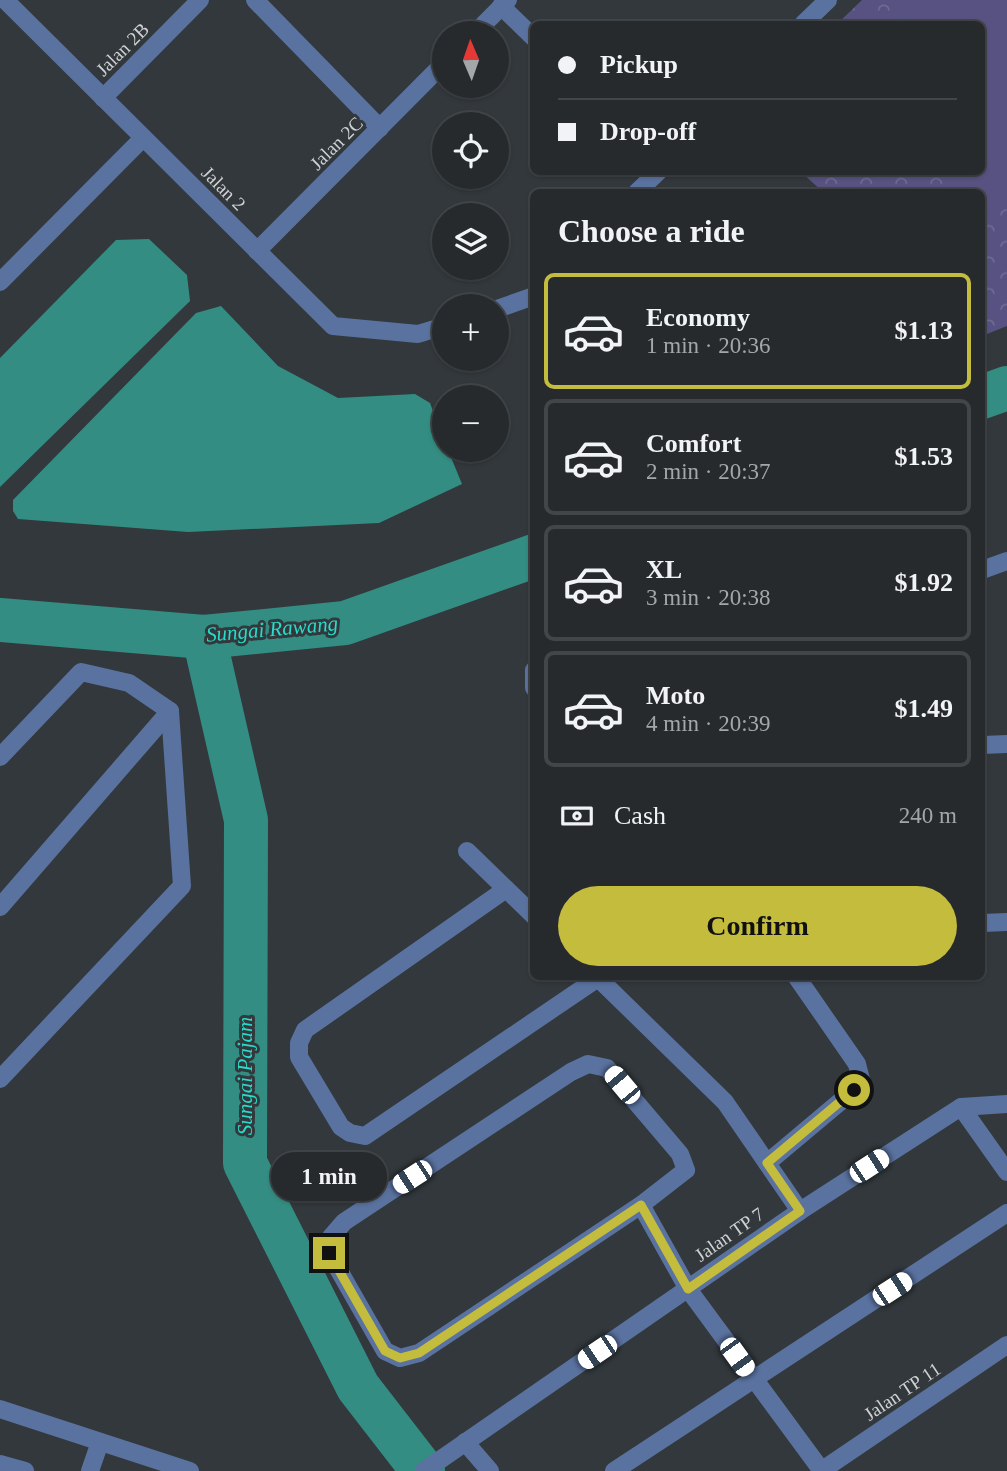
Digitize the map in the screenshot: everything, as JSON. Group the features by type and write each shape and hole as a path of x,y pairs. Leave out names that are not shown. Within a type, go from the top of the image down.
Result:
{"street":[{"name":"Jalan 2","path":"5,0 333,326 418,334 432,330"},
{"name":"Jalan 2B","path":"103,98 200,0"},
{"path":"255,0 380,128"},
{"path":"806,21 828,0"},
{"path":"487,21 504,3 530,33"},
{"name":"Jalan 2C","path":"257,251 432,76"},
{"path":"0,282 144,138"},
{"path":"640,189 655,175"},
{"path":"509,305 530,297"},
{"path":"985,569 1007,561"},
{"path":"0,757 82,672 129,683 170,711"},
{"path":"0,1079 182,886 170,711"},
{"path":"0,907 170,711"},
{"path":"985,745 1007,744"},
{"path":"467,851 530,912"},
{"path":"506,889 305,1030 299,1042 299,1057 341,1127 350,1133 365,1136 593,980"},
{"path":"985,923 1007,922"},
{"path":"600,980 726,1102 800,1211"},
{"path":"767,1163 854,1090 861,1080 858,1064 799,980"},
{"path":"588,1063 607,1068 680,1154 686,1170 641,1205 419,1353 400,1358 385,1351 329,1253 331,1237 344,1222 588,1063"},
{"path":"961,1107 1007,1104"},
{"path":"961,1107 1007,1172"},
{"name":"Jalan TP 7","path":"424,1471 800,1211 961,1107"},
{"path":"641,1205 688,1289 821,1471"},
{"path":"614,1471 1007,1213"},
{"name":"Jalan TP 11","path":"821,1471 1007,1345"},
{"path":"0,1409 190,1471"},
{"path":"90,1471 100,1442"},
{"path":"461,1445 490,1471"},
{"path":"0,1464 25,1471"}],"green space":[{"path":"862,0 1007,0 1007,326 985,335 985,189 820,189 804,175 985,175 985,21 840,21"},
{"path":"919,0 1007,0 1007,195 985,217 985,189 955,189 940,175 985,175 985,21 898,21"}],"shaded area":[{"path":"149,239 187,275 190,301 0,487 0,358 116,240"},
{"path":"221,306 278,366 338,398 415,394 430,403 432,462 453,462 462,484 379,523 188,532 18,519 13,511 13,500 196,313"}],"waterway":[{"name":"Sungai Rawang","path":"985,396 1007,388"},
{"name":"Sungai Rawang","path":"0,620 204,637 345,623 530,557"},
{"name":"Sungai Pajam","path":"204,637 246,820 245,1163 358,1387 423,1471"}],"route":[{"path":"329,1253 385,1351 400,1358 419,1353 641,1205 688,1289 800,1211 767,1163 854,1090"}]}
